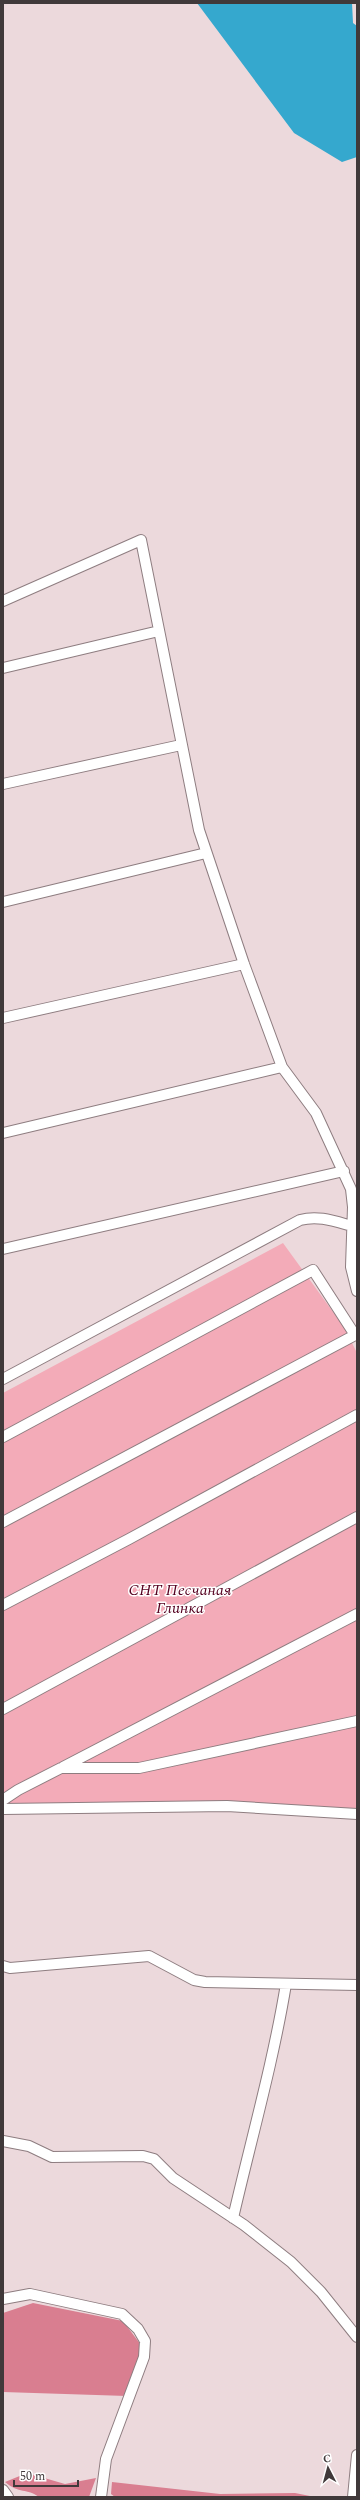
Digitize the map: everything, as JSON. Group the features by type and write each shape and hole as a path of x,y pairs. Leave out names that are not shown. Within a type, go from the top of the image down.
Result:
{"street":[{"path":"3,601 141,540 199,830 244,964 282,1067 316,1113 351,1189 351,1267 357,1291"},
{"path":"3,668 159,631"},
{"path":"3,784 181,745"},
{"path":"3,902 206,853"},
{"path":"3,1018 244,964"},
{"path":"3,1133 282,1067"},
{"path":"3,1250 344,1171"},
{"path":"3,1379 300,1220 311,1217 322,1218 352,1226"},
{"path":"3,1436 313,1270 356,1335 3,1522"},
{"path":"3,1605 129,1540 357,1415"},
{"path":"3,1709 357,1517"},
{"path":"3,1800 18,1790 357,1614"},
{"path":"61,1768 139,1768 357,1721"},
{"path":"3,1809 227,1806 357,1814"},
{"path":"3,1966 10,1968 150,1956 194,1980 206,1982 357,1985"},
{"path":"233,2218 255,2122 276,2044 286,1984"},
{"path":"3,2141 29,2146 52,2157 143,2156 154,2159 173,2178 233,2218 291,2262 321,2292 357,2337"},
{"path":"3,2299 30,2294 122,2314 138,2329 145,2341 144,2358 106,2459 101,2497"},
{"path":"353,2497 357,2455"},
{"path":"3,2490 8,2497"}],"green space":[{"name":"СНТ Песчаная Глинка","path":"283,1243 344,1327 357,1353 357,1809 226,1803 3,1806 3,1393"}],"shaded area":[{"path":"33,2303 123,2321 144,2349 127,2396 3,2392 3,2313"},
{"path":"27,2473 65,2484 96,2478 89,2497 39,2497 35,2494 19,2490 5,2482"},
{"path":"112,2482 220,2494 295,2493 315,2497 115,2497 111,2494"}],"water":[{"path":"197,3 352,3 353,23 357,26 357,157 342,162 294,133"}]}
